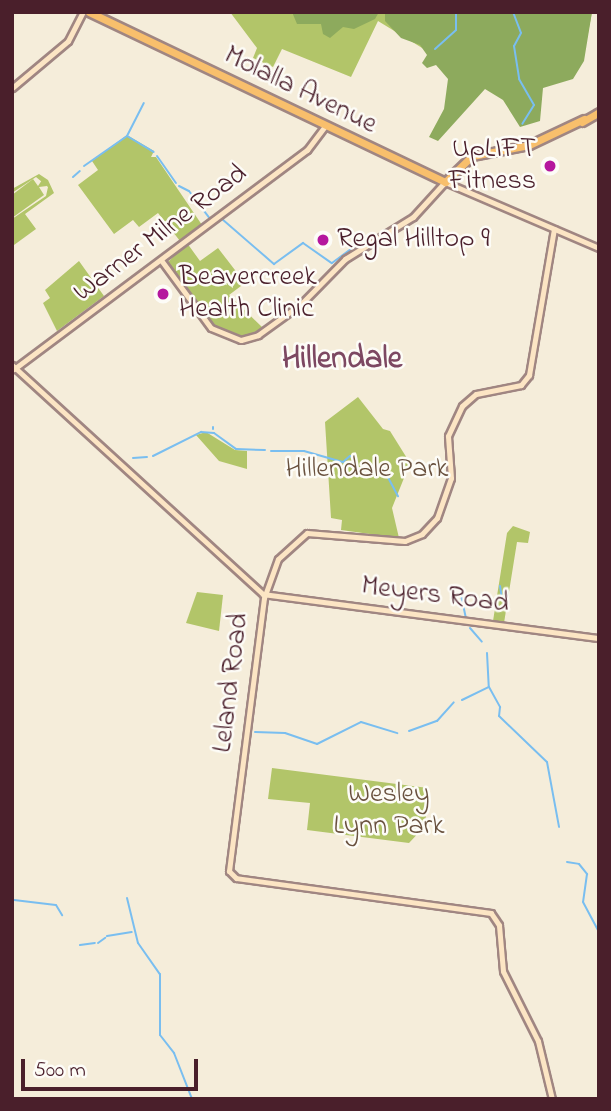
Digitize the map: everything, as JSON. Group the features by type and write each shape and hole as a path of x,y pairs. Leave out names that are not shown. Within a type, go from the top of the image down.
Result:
{"main road":[{"name":"Molalla Avenue","path":"89,12 445,182"},
{"path":"544,140 599,112"},
{"path":"445,182 472,156 544,140 584,119"},
{"path":"558,135 573,123"}],"street":[{"path":"12,88 66,43 83,12"},
{"name":"Warner Milne Road","path":"13,368 309,149 325,126"},
{"path":"161,260 213,330 230,339 249,339 305,301 345,259 416,214 445,182"},
{"name":"Molalla Avenue","path":"445,182 599,248"},
{"path":"265,595 280,555 303,534 324,531 405,541 419,536 437,518 451,478 448,436 462,406 476,394 521,384 529,375 554,229"},
{"name":"Leland Road","path":"13,368 265,595 230,875 487,912 497,920 503,971 538,1041 552,1099"},
{"name":"Meyers Road","path":"265,595 599,638"}],"green space":[{"path":"230,12 592,12 585,49 572,73 536,91 432,54 378,21 351,77 282,49 273,67 253,58 257,48"},
{"path":"292,12 379,12 375,19 354,29 343,27 330,38 323,34 321,24 297,24"},
{"path":"385,12 592,12 584,61 573,79 543,88 540,121 520,127 503,100 485,89 438,141 429,137 444,109 448,79 436,65 427,68 422,63 427,55 420,45 401,38 385,21"},
{"path":"127,135 154,151 151,157 156,157 202,225 180,241 158,213 139,227 133,220 114,234 78,185 98,170 92,161"},
{"path":"39,174 48,180 54,193 25,214 36,229 14,245 12,219 46,196 48,187 36,177 12,193 12,189"},
{"path":"33,179 38,186 42,180 45,182 47,186 39,187 44,195 12,218 12,195"},
{"path":"187,243 200,261 218,248 245,283 229,295 263,328 242,338 213,327 166,264"},
{"path":"79,261 104,296 57,331 43,303 50,298 45,290"},
{"name":"Hillendale Park","path":"358,397 383,429 390,431 410,463 392,508 399,538 341,530 342,520 331,518 325,422"},
{"path":"206,432 235,450 247,451 247,469 219,461 196,435"},
{"path":"513,526 530,532 528,543 517,542 504,623 493,621 507,533"},
{"path":"197,592 223,595 219,631 186,623"},
{"name":"Wesley Lynn Park","path":"272,768 428,788 425,826 409,843 307,830 310,803 268,799"}],"waterway":[{"path":"435,49 456,30 456,12"},
{"path":"513,12 521,33 514,46 519,79 534,105 522,124"},
{"path":"127,136 144,103"},
{"path":"84,166 127,136 154,152"},
{"path":"157,156 176,183"},
{"path":"73,177 80,171"},
{"path":"179,186 189,191 210,219"},
{"path":"222,219 274,264 303,243 332,263 370,235"},
{"path":"153,456 201,432 214,433 236,449 265,450"},
{"path":"271,451 304,451 343,462 350,456 356,459"},
{"path":"133,458 147,457"},
{"path":"383,468 398,496"},
{"path":"500,586 502,599"},
{"path":"461,595 466,618"},
{"path":"470,628 482,642"},
{"path":"487,653 489,687 500,707 499,716 547,762 559,827"},
{"path":"462,700 489,687"},
{"path":"409,731 437,721 454,702"},
{"path":"255,732 285,733 317,744 361,722 397,733"},
{"path":"567,862 579,864 587,874 583,902 599,932"},
{"path":"127,898 138,943 160,974 160,1035 174,1053 192,1099"},
{"path":"14,900 56,905 62,915"},
{"path":"107,936 132,932"},
{"path":"98,943 105,938"},
{"path":"80,945 95,943"}],"place":[{"name":"UpLIFT Fitness","path":"550,166"},
{"name":"Regal Hilltop 9","path":"323,240"},
{"name":"Beavercreek Health Clinic","path":"163,294"}],"district":[{"name":"Hillendale","path":"342,360"}]}
